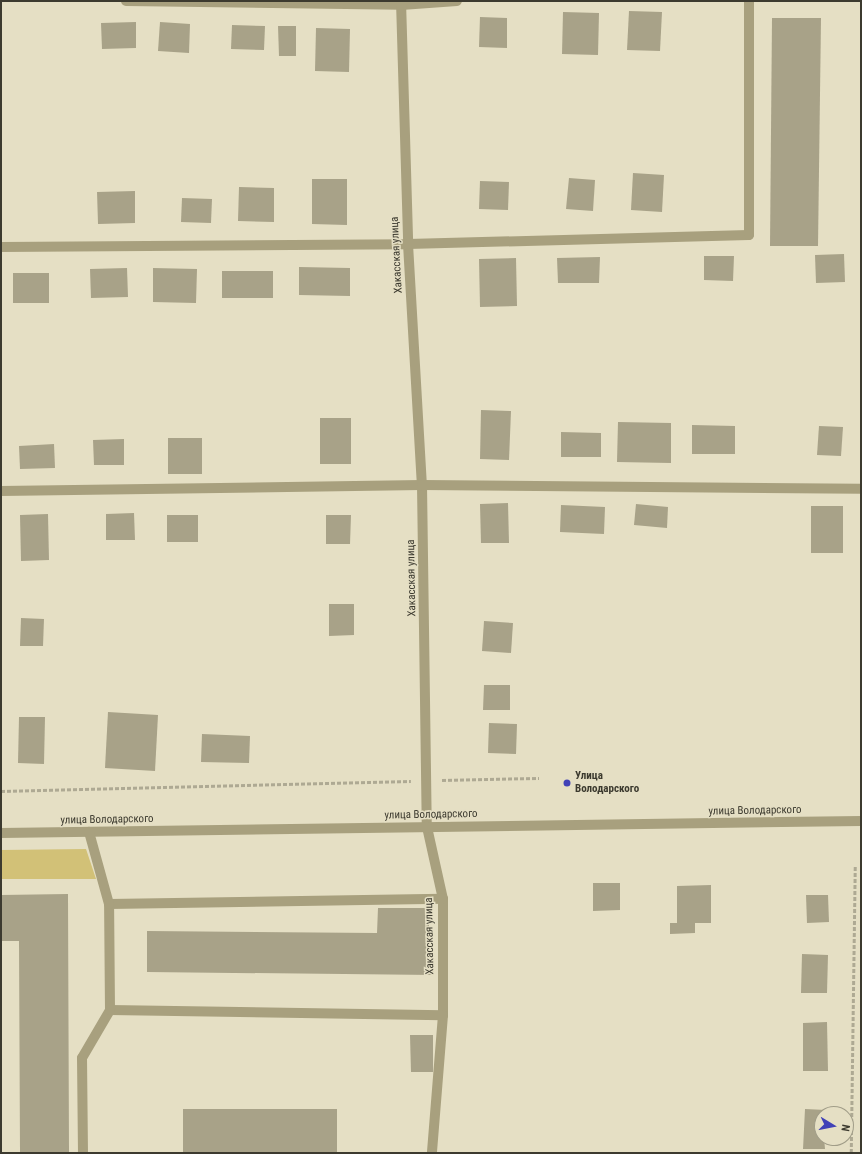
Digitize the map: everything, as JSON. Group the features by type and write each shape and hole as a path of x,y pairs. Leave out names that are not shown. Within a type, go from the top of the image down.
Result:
{"street":[{"path":"126,1 401,3 456,1"},
{"path":"1,247 408,244 749,235 749,1"},
{"name":"Хакасская улица","path":"401,3 408,244 422,485 427,827 443,899 443,1015 432,1153"},
{"path":"1,491 422,485 861,489"},
{"name":"улица Володарского","path":"1,833 861,821"},
{"path":"83,1153 82,1058 110,1010 109,904 89,832"},
{"path":"109,904 443,899"},
{"path":"110,1010 443,1015"}],"path":[{"path":"1,791 539,778"},
{"path":"851,1153 855,866"}],"shaded area":[{"path":"86,849 96,879 1,879 1,850"}],"building":[{"path":"629,11 662,12 660,51 627,50"},
{"path":"563,12 599,13 598,55 562,54"},
{"path":"480,17 507,18 507,48 479,47"},
{"path":"772,18 821,18 818,246 770,246"},
{"path":"136,22 136,48 102,49 101,23"},
{"path":"160,22 190,24 189,53 158,51"},
{"path":"232,25 265,26 264,50 231,49"},
{"path":"278,26 296,26 296,56 279,56"},
{"path":"316,28 350,29 349,72 315,71"},
{"path":"633,173 664,175 662,212 631,210"},
{"path":"569,178 595,180 593,211 566,209"},
{"path":"312,179 347,179 347,225 312,224"},
{"path":"480,181 509,182 508,210 479,209"},
{"path":"239,187 274,188 274,222 238,221"},
{"path":"135,191 135,223 98,224 97,192"},
{"path":"182,198 212,199 211,223 181,222"},
{"path":"844,254 845,282 816,283 815,255"},
{"path":"704,256 734,256 733,281 704,280"},
{"path":"600,257 599,283 558,283 557,258"},
{"path":"516,258 517,306 480,307 479,259"},
{"path":"299,267 350,268 350,296 299,295"},
{"path":"127,268 128,297 91,298 90,269"},
{"path":"153,268 197,269 196,303 153,302"},
{"path":"222,271 273,271 273,298 222,298"},
{"path":"13,273 49,273 49,303 13,303"},
{"path":"481,410 511,411 509,460 480,459"},
{"path":"320,418 351,418 351,464 320,464"},
{"path":"618,422 671,423 671,463 617,462"},
{"path":"692,425 735,426 735,454 692,454"},
{"path":"819,426 843,427 841,456 817,455"},
{"path":"561,432 601,433 601,457 561,457"},
{"path":"168,438 202,438 202,474 168,474"},
{"path":"124,439 124,465 94,465 93,440"},
{"path":"54,444 55,468 20,469 19,446"},
{"path":"508,503 509,543 481,543 480,504"},
{"path":"636,504 668,507 667,528 634,525"},
{"path":"561,505 605,507 604,534 560,532"},
{"path":"811,506 843,506 843,553 811,553"},
{"path":"134,513 135,540 106,540 106,514"},
{"path":"48,514 49,560 21,561 20,515"},
{"path":"167,515 198,515 198,542 167,542"},
{"path":"326,515 351,515 350,544 326,544"},
{"path":"329,604 354,604 354,635 329,636"},
{"path":"21,618 44,619 43,646 20,646"},
{"path":"484,621 513,623 511,653 482,651"},
{"path":"484,685 510,685 510,710 483,710"},
{"path":"108,712 158,715 155,771 105,768"},
{"path":"19,717 45,717 44,764 18,763"},
{"path":"489,723 517,724 516,754 488,753"},
{"path":"202,734 250,736 249,763 201,762"},
{"path":"593,883 620,883 620,910 593,911"},
{"path":"711,885 711,923 695,923 695,933 670,934 670,923 677,923 677,886"},
{"path":"68,894 69,1153 20,1153 19,941 1,941 1,895"},
{"path":"806,895 828,895 829,922 807,923"},
{"path":"378,908 429,908 429,955 434,955 434,975 147,972 147,931 377,933"},
{"path":"802,954 828,955 827,993 801,993"},
{"path":"827,1022 828,1071 803,1071 803,1023"},
{"path":"410,1035 433,1035 433,1072 411,1072"},
{"path":"183,1109 337,1109 337,1153 183,1153"},
{"path":"805,1109 814,1109 814,1146 825,1146 825,1149 803,1149"}],"place":[{"name":"Улица Володарского","path":"567,783"}]}
